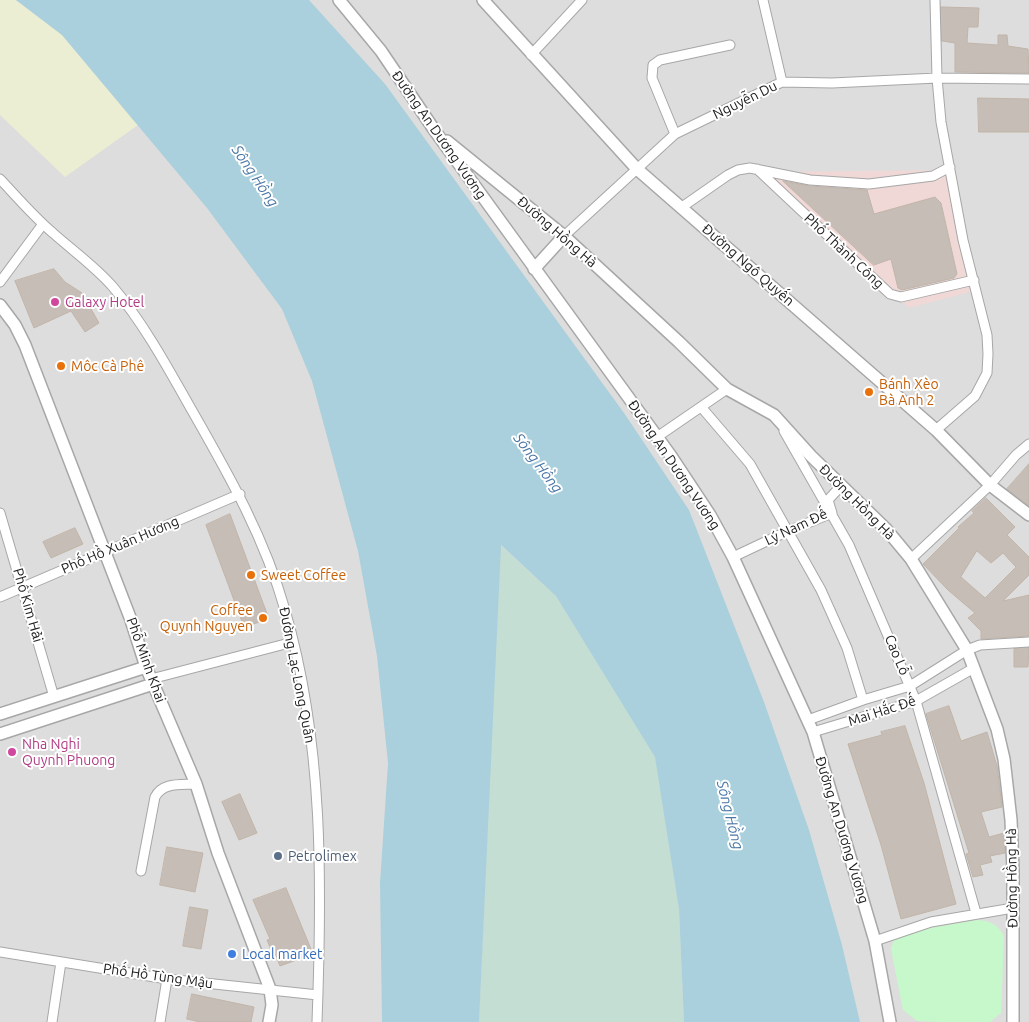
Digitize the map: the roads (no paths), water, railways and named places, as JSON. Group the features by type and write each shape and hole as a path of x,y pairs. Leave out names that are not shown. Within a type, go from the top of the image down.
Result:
{"street":[{"name":"Đường An Dương Vương","path":"339,0 381,51 435,131 657,437 710,515 733,558 813,732 875,941 890,1022"},
{"name":"Đường Ngô Quyến","path":"483,0 531,55 637,169 936,430 990,485 1029,515"},
{"path":"531,55 582,0"},
{"path":"763,0 782,82"},
{"path":"935,0 937,78 941,122 963,240 987,335 986,373 975,396 936,430"},
{"path":"675,134 652,78 653,65 660,60 730,45"},
{"name":"Nguyễn Du","path":"564,236 675,134 782,82 832,83 937,78 1029,79"},
{"name":"Đường Hồng Hà","path":"435,131 564,236 680,342 727,389 774,415 811,456 886,529 911,560 967,650 997,729 1004,759 1011,820 1013,1022"},
{"path":"682,207 738,170 756,169 810,180 869,184 933,176 950,167"},
{"name":"Phố Thành Công","path":"756,169 890,294 901,297 974,280"},
{"name":"Đường Lạc Long Quân","path":"0,179 43,224 111,284 131,310 170,372 240,494 269,563 293,642 310,736 319,841 317,1022"},
{"path":"0,282 43,224"},
{"path":"534,269 564,236"},
{"name":"Phỗ Minh Khai","path":"0,305 15,325 25,345 105,551 146,668 196,784 218,853 270,989 272,1005 269,1022"},
{"path":"657,437 702,408 727,389"},
{"path":"702,408 750,464 786,532 821,590 847,648 863,700"},
{"name":"Cao Lỗ","path":"774,415 832,513 865,578 916,700 976,913"},
{"path":"911,560 990,485 1016,454 1029,444"},
{"name":"Lý Nam Đế","path":"733,558 786,532 832,513 828,500 841,486"},
{"name":"Phố Hồ Xuân Hương","path":"0,597 240,494"},
{"name":"Phố Kim Hải","path":"0,513 54,697"},
{"path":"0,734 152,682 293,642"},
{"name":"Mai Hắc Đế","path":"808,720 863,700 910,686 967,650 987,643 1029,642"},
{"path":"0,714 146,668"},
{"name":"Mai Hắc Đế","path":"813,732 916,700 974,668"},
{"path":"141,872 155,797 159,790 163,786 196,784"},
{"path":"875,941 932,922 1013,908"},
{"name":"Phố Hồ Tùng Mậu","path":"0,952 167,979 318,995"},
{"path":"52,1022 61,962"},
{"path":"160,1022 167,979"}],"water":[{"name":"Sông Hồng","path":"16,0 309,0 385,84 624,413 689,510 764,702 809,830 842,945 860,1022 684,1022 679,909 655,757 556,596 501,545 479,1022 382,1022 380,883 388,763 377,656 358,551 312,381 282,309 207,208 62,35"}],"place":[{"name":"Galaxy Hotel","path":"55,302"},
{"name":"Môc Cà Phê","path":"61,366"},
{"name":"Bánh Xèo Bà Anh 2","path":"869,392"},
{"name":"Sweet Coffee","path":"251,575"},
{"name":"Coffee Quynh Nguyen","path":"263,618"},
{"name":"Nha Nghi Quynh Phuong","path":"12,752"},
{"name":"Petrolimex","path":"278,856"},
{"name":"Local market","path":"232,954"}]}
